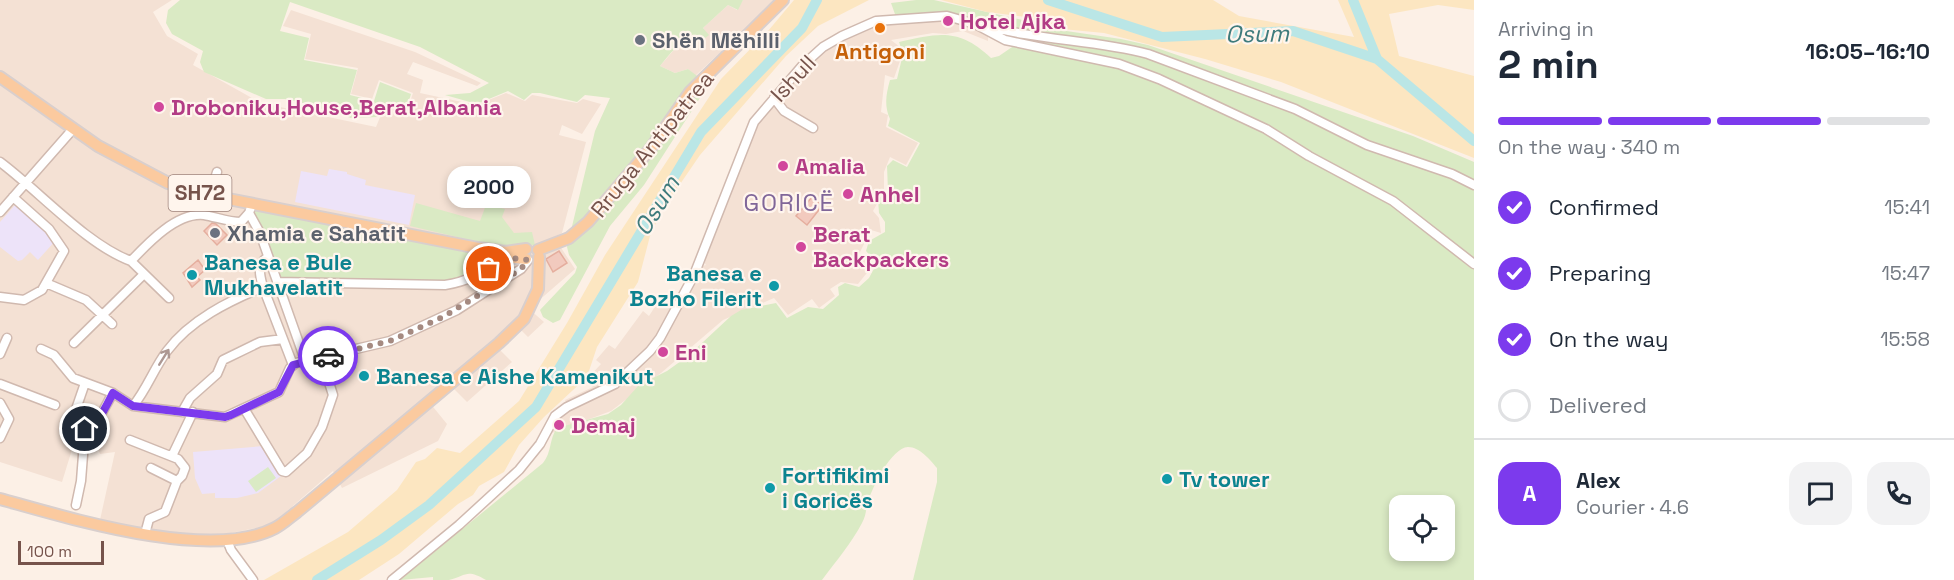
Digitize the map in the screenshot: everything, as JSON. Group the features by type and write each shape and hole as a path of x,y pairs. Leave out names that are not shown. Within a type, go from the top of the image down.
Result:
{"main road":[{"name":"Rruga Antipatrea","path":"428,239 440,245 504,257 531,256 569,238 588,222 651,148 690,92 783,0"},
{"name":"Rruga Antipatrea","path":"0,77 108,153 149,176 250,209 531,256"},
{"path":"0,499 145,534 229,545 275,528 297,512 524,319 532,304 538,283 531,256"}],"street":[{"name":"Ishull","path":"392,580 459,525 519,470 540,444 552,419 560,411 608,388 630,372 657,344 688,287 750,129 802,66 823,47 871,23 947,16 975,24 1005,40 1119,64 1159,79 1249,120 1309,156 1393,201 1474,264"},
{"path":"975,24 1148,54 1295,110 1367,145 1452,174 1474,185"},
{"path":"774,98 784,111 813,128"},
{"path":"0,212 73,129"},
{"path":"0,162 82,232 131,261 169,298"},
{"path":"210,195 218,172"},
{"path":"0,297 24,300 42,290 64,251 61,243 49,230 14,197"},
{"path":"131,261 155,238 187,217 204,215 241,222 250,209"},
{"path":"250,209 305,360"},
{"path":"41,349 54,355 73,378 113,393 133,406 225,417 245,410 279,392 293,365 305,360 390,341 443,317 521,269 531,256"},
{"path":"268,257 264,259 260,269 263,287 293,365"},
{"path":"277,282 445,285 459,282 489,269 504,257"},
{"path":"74,344 143,275"},
{"path":"46,284 86,300 112,324"},
{"path":"133,406 166,352 185,331 218,309 263,287"},
{"path":"0,354 7,338"},
{"path":"182,412 190,398 217,374 223,360 260,342 283,339"},
{"path":"245,410 282,471 286,472 307,453 322,427 333,395 321,357"},
{"path":"0,384 55,405"},
{"path":"76,505 81,481 85,429 74,418 85,384"},
{"path":"85,429 96,422 113,393"},
{"path":"0,403 9,419 0,438"},
{"path":"172,456 193,412"},
{"path":"130,440 172,456 181,461 185,468 177,481 165,512 149,519 145,534"},
{"path":"151,468 177,481"},
{"path":"229,545 253,580"}],"shaded area":[{"path":"0,0 172,0 153,12 167,36 198,54 193,65 261,103 376,127 385,105 408,108 413,93 379,80 372,99 351,94 358,68 305,59 311,34 283,26 291,10 415,52 481,83 477,86 413,62 407,74 423,80 420,93 476,105 506,93 525,101 532,95 577,103 583,99 601,104 582,134 562,125 559,135 586,142 562,233 554,237 575,269 529,309 544,322 528,337 514,323 493,343 512,362 467,402 446,381 425,397 447,424 438,441 342,488 333,471 271,525 221,535 175,536 100,520 115,452 100,454 96,443 74,443 62,482 0,462"},
{"path":"743,0 776,0 695,76 688,69 675,73 660,66 673,51 687,42 704,39 708,35 703,28 728,5 737,10"},
{"name":"GORICË","path":"953,18 988,34 988,41 963,31 891,40 900,47 896,56 901,58 894,78 885,75 881,112 888,115 886,127 918,143 906,165 890,157 884,172 884,190 870,199 878,202 873,211 879,218 881,233 871,230 858,256 874,264 858,284 841,282 830,289 835,296 819,308 812,299 788,315 774,298 723,320 661,373 611,411 549,434 553,421 569,408 565,400 593,387 586,380 601,364 596,360 609,345 615,349 643,311 649,316 658,302 676,311 699,267 706,265 701,258 754,126 804,69 831,43 868,26"},
{"path":"329,169 347,172 347,174 366,180 365,185 415,195 409,225 295,202 301,171 327,176"},
{"path":"16,204 45,231 50,232 56,240 38,260 30,252 18,261 0,247 0,222"},
{"path":"264,446 281,476 258,493 237,498 215,498 215,493 202,494 195,478 193,452"}],"green space":[{"path":"180,0 743,0 738,10 728,5 703,28 709,35 700,41 678,46 660,66 675,73 688,69 705,82 707,87 644,185 610,226 560,320 553,323 543,317 540,310 575,273 577,267 567,247 595,131 610,98 585,95 577,102 532,93 524,100 508,91 477,104 445,95 470,93 489,83 420,47 290,2 280,31 309,38 304,60 357,70 350,95 374,101 380,82 411,94 407,107 384,104 378,117 351,118 285,99 266,99 204,72 200,62 203,51 172,34 166,23 168,10"},
{"path":"934,0 1027,21 1039,27 1148,45 1413,136 1474,162 1474,580 913,580 937,482 937,468 921,452 908,447 895,454 878,478 870,495 862,523 822,580 486,580 474,574 466,574 449,580 433,580 433,577 400,580 543,463 557,428 608,414 621,405 639,385 667,371 688,356 731,316 741,310 776,303 787,318 808,307 823,309 839,295 838,287 845,283 859,287 869,278 877,263 866,251 869,241 885,232 885,222 879,213 878,199 888,191 887,166 893,160 907,167 920,143 888,126 890,119 886,105 887,90 890,80 897,79 903,54 899,42 926,36 948,35 969,42 991,58 999,56 1015,45 1015,30 947,15 896,17 891,3"},
{"path":"416,203 480,221 486,205 505,209 502,217 514,233 532,232 535,245 500,247 410,226"},
{"path":"254,207 425,240 430,244 497,259 488,267 455,281 279,279 252,214"},
{"path":"268,467 276,478 256,492 248,481"}],"sand":[{"path":"794,0 869,0 818,26 786,56 700,155 661,212 650,236 638,282 597,347 587,377 544,417 519,445 504,472 479,486 473,495 458,504 399,554 359,580 264,580 348,532 397,490 416,462 425,459 437,448 460,453 519,401 605,255 721,79 768,31"},
{"path":"941,0 1213,0 1239,16 1354,37 1338,0 1474,0 1474,10 1438,5 1389,14 1399,56 1474,76 1474,158 1281,82 1205,59 1104,33 1062,29 1025,17 987,12"}],"building":[{"path":"812,197 822,206 807,225 796,216"},
{"name":"Xhamia e Sahatit","path":"212,223 227,235 217,245 204,231"},
{"path":"559,251 567,263 553,272 546,259"},
{"name":"Banesa e Bule Mukhavelatit","path":"198,260 205,270 197,277 200,280 192,287 183,273"}],"waterway":[{"name":"Osum","path":"317,580 381,540 429,505 536,407 701,132 802,28 817,0"},
{"name":"Osum","path":"1048,0 1162,37 1293,31 1377,59 1474,141"},
{"path":"1353,0 1377,59"}],"way so far":[{"path":"328,356 390,341 443,317 521,269 528,260 504,257 489,269"}],"place":[{"name":"Hotel Ajka","path":"948,21"},
{"name":"Antigoni","path":"880,28"},
{"name":"Shën Mëhilli","path":"640,40"},
{"name":"Droboniku,House,Berat,Albania","path":"159,107"},
{"name":"Amalia","path":"783,166"},
{"name":"Anhel","path":"848,194"},
{"name":"Xhamia e Sahatit","path":"215,233"},
{"name":"Berat Backpackers","path":"801,247"},
{"name":"2000","path":"489,269"},
{"name":"Banesa e Bule Mukhavelatit","path":"192,275"},
{"name":"Banesa e Bozho Filerit","path":"774,286"},
{"name":"Eni","path":"663,352"},
{"name":"Banesa e Aishe Kamenikut","path":"364,376"},
{"name":"Demaj","path":"559,425"},
{"name":"Tv tower","path":"1167,479"},
{"name":"Fortifikimi i Goricës","path":"770,488"}],"district":[{"name":"GORICË","path":"789,203"}],"route":[{"path":"85,429 96,422 113,393 133,406 225,417 279,392 293,365 305,360 328,356"}]}
